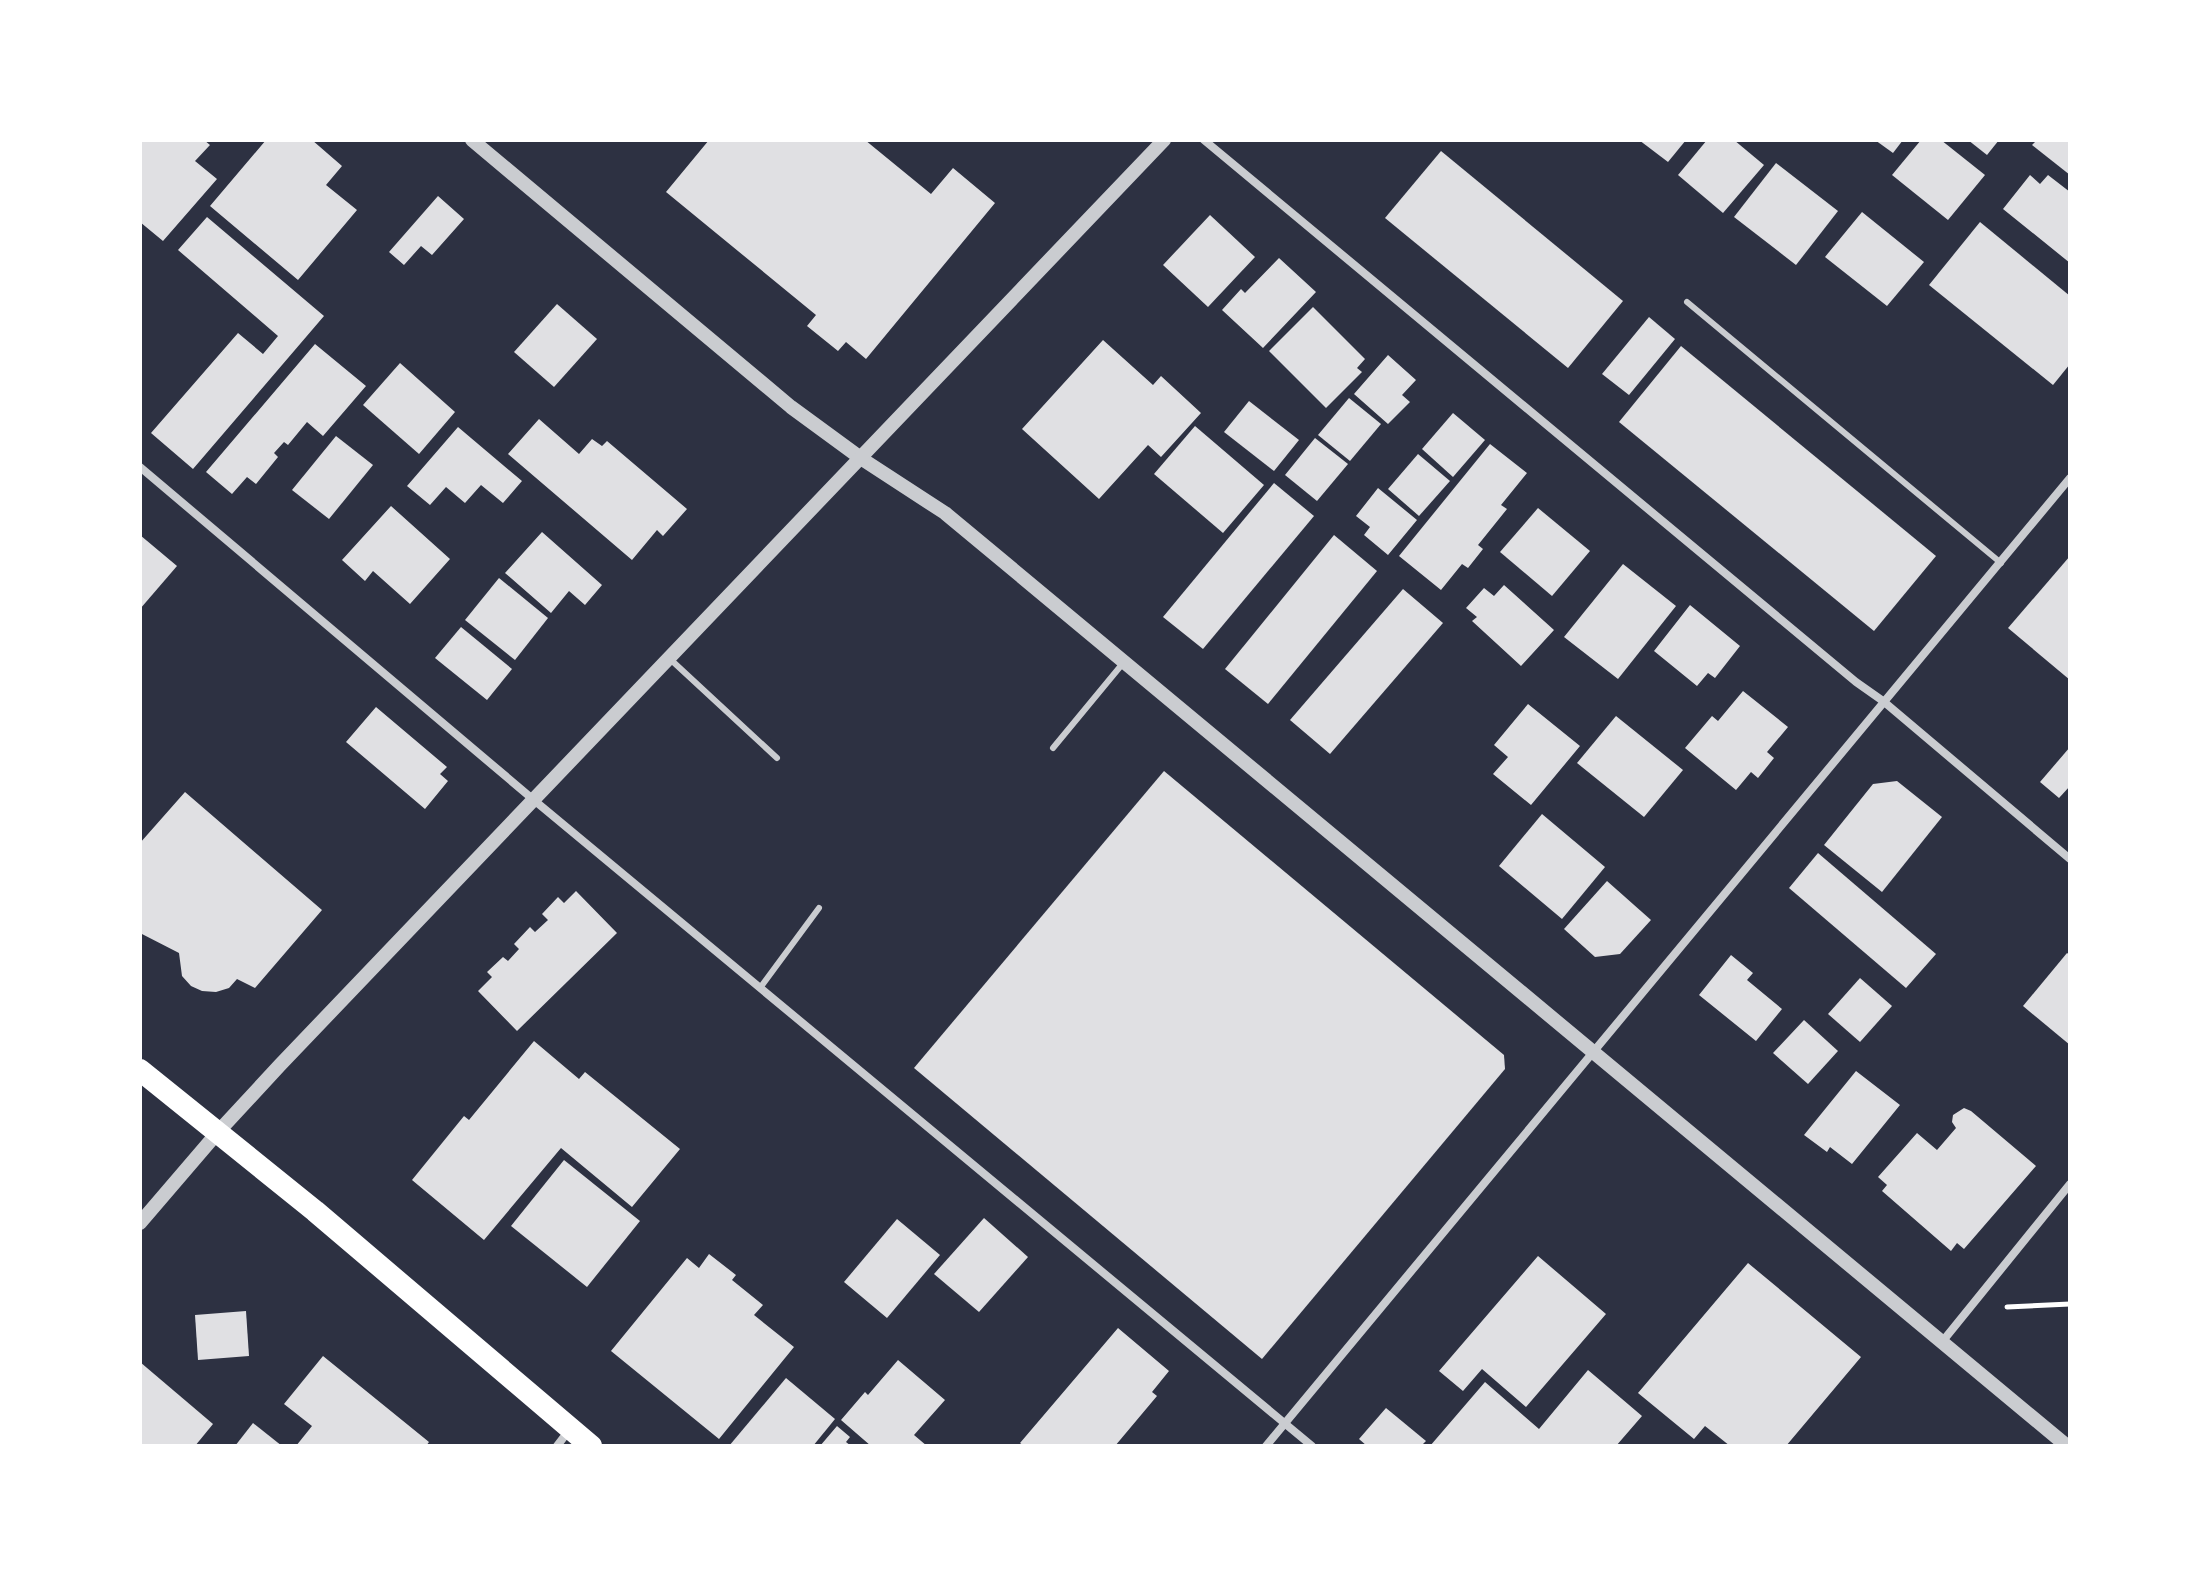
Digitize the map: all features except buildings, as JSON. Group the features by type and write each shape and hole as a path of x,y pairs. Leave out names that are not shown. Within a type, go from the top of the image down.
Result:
{"highway":[{"path":"140,1070 315,1211 564,1437 591,1446"}],"street":[{"path":"472,140 791,407 862,459 945,513 2067,1446"},
{"path":"140,1223 218,1132 1164,140"},
{"path":"1204,140 2070,859"},
{"path":"140,467 535,801 1312,1446"},
{"path":"1266,1446 2070,478"},
{"path":"1942,1342 2070,1184"}],"lane":[{"path":"1687,302 2001,563"},
{"path":"670,659 777,758"},
{"path":"1053,748 1124,662"},
{"path":"760,988 819,908"}],"path":[{"path":"2005,1308 2070,1304"}]}
